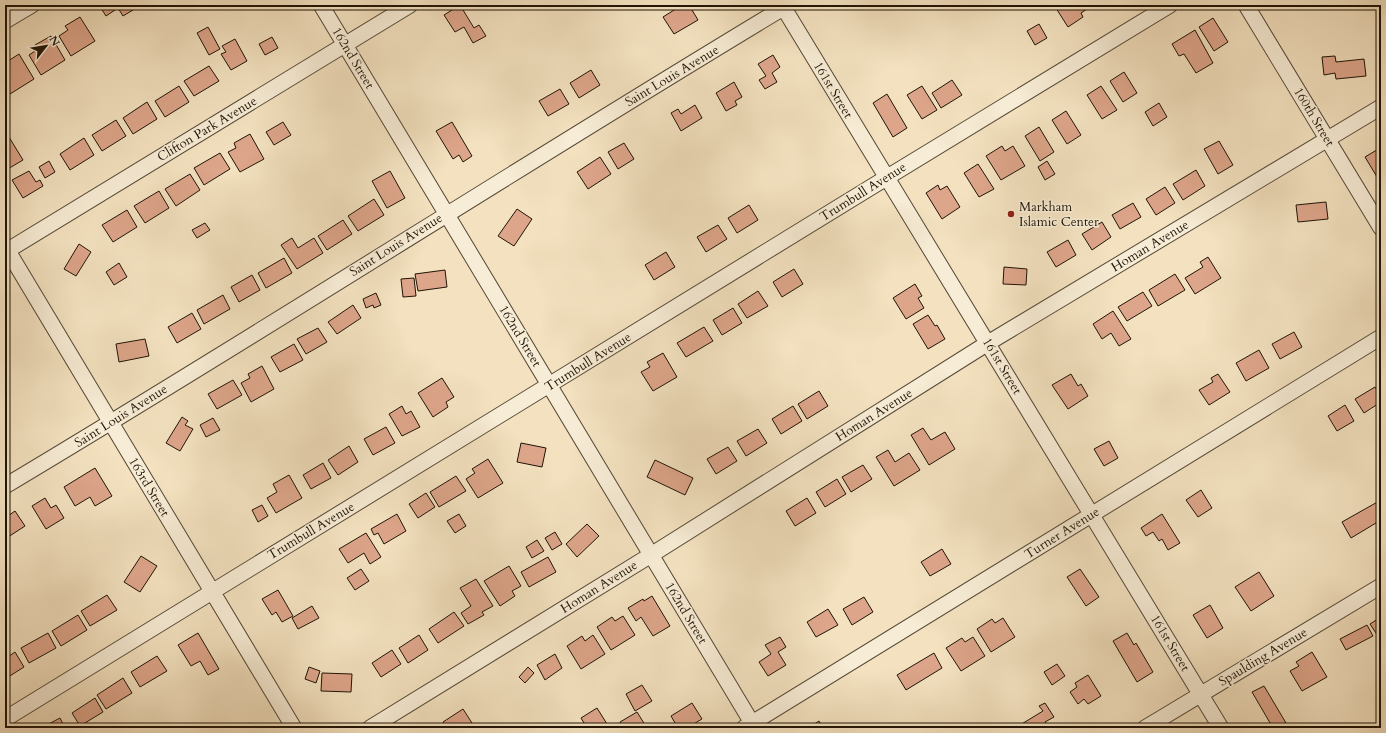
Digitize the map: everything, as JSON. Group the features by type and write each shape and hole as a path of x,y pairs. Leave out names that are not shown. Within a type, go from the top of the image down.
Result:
{"street":[{"path":"5,21 32,5"},
{"name":"162nd Street","path":"321,5 651,555 750,726"},
{"name":"Clifton Park Avenue","path":"6,250 410,5"},
{"name":"Trumbull Avenue","path":"5,719 1170,5"},
{"name":"160th Street","path":"1246,5 1381,228"},
{"name":"161st Street","path":"784,6 886,178 988,343 1221,728"},
{"name":"Saint Louis Avenue","path":"5,486 111,423 446,214 784,6"},
{"name":"Homan Avenue","path":"370,728 651,555 988,343 1381,107"},
{"name":"163rd Street","path":"6,250 294,728"},
{"name":"Turner Avenue","path":"750,726 1381,337"},
{"name":"Spaulding Avenue","path":"1145,728 1381,586"}],"building":[{"path":"99,5 130,5 133,10 123,16 118,8 106,16"},
{"path":"261,5 272,5 264,10"},
{"path":"460,5 474,28 479,25 486,36 473,43 464,27 455,32 444,15"},
{"path":"682,5 689,5 698,20 674,34 663,17"},
{"path":"1054,5 1089,5 1090,7 1081,13 1083,17 1068,27"},
{"path":"80,17 95,41 71,56 59,36 68,30 65,26"},
{"path":"1213,18 1228,42 1214,51 1199,27"},
{"path":"1039,24 1047,38 1035,45 1027,31"},
{"path":"208,27 220,49 209,55 197,33"},
{"path":"1195,30 1213,63 1196,73 1184,54 1179,56 1172,44"},
{"path":"51,36 65,60 41,75 29,55 38,49 35,45"},
{"path":"272,37 278,48 265,55 259,44"},
{"path":"235,39 247,61 231,70 221,54 226,52 222,46"},
{"path":"19,54 34,79 10,94 5,86 5,69 7,68 5,63"},
{"path":"773,55 780,67 772,73 777,82 765,89 759,80 766,76 758,64"},
{"path":"1335,56 1336,62 1364,59 1366,76 1336,79 1335,73 1324,75 1322,57"},
{"path":"209,66 219,81 194,96 184,81"},
{"path":"591,70 600,85 579,98 570,83"},
{"path":"1124,72 1137,93 1123,102 1110,81"},
{"path":"952,80 962,95 941,108 932,93"},
{"path":"734,82 742,97 735,101 737,105 726,111 716,93"},
{"path":"179,86 189,102 165,117 155,101"},
{"path":"922,86 937,110 922,119 907,95"},
{"path":"1101,86 1117,110 1102,119 1087,95"},
{"path":"560,89 569,104 548,116 539,101"},
{"path":"887,94 907,128 893,137 873,103"},
{"path":"147,102 157,119 133,134 123,118"},
{"path":"1159,103 1167,117 1153,126 1145,112"},
{"path":"695,105 702,118 681,131 671,113 678,109 681,114"},
{"path":"1066,111 1081,135 1067,144 1052,120"},
{"path":"116,120 126,136 102,151 92,135"},
{"path":"283,122 291,135 274,145 266,132"},
{"path":"452,122 472,156 463,162 459,155 453,159 436,131"},
{"path":"1039,127 1054,152 1040,161 1025,136"},
{"path":"250,134 264,159 240,172 228,152 236,148 234,143"},
{"path":"9,137 23,160 6,170 5,139"},
{"path":"84,138 94,155 70,170 60,154"},
{"path":"1219,141 1233,165 1218,174 1204,149"},
{"path":"624,143 634,159 618,169 608,152"},
{"path":"1002,146 1005,151 1013,146 1025,166 1001,180 986,156"},
{"path":"1380,148 1381,151 1380,182 1365,157"},
{"path":"220,153 230,169 204,185 194,168"},
{"path":"600,157 611,174 588,189 577,172"},
{"path":"49,161 55,172 45,178 39,167"},
{"path":"1047,161 1055,174 1045,180 1038,167"},
{"path":"978,164 994,189 979,197 964,173"},
{"path":"1196,170 1205,186 1183,200 1173,184"},
{"path":"29,171 36,182 40,180 43,186 23,198 12,180"},
{"path":"390,171 405,198 387,208 372,181"},
{"path":"190,174 200,190 176,206 165,189"},
{"path":"938,185 940,190 947,186 960,207 942,219 926,193"},
{"path":"1165,187 1175,203 1156,215 1146,199"},
{"path":"159,191 169,208 145,223 134,206"},
{"path":"374,199 384,215 358,231 348,216"},
{"path":"1326,202 1328,219 1298,222 1296,205"},
{"path":"1133,203 1141,217 1120,229 1112,215"},
{"path":"749,205 758,220 737,233 728,218"},
{"path":"517,209 532,219 514,246 498,236"},
{"path":"127,210 137,227 113,242 102,225"},
{"path":"343,220 352,234 327,250 318,236"},
{"path":"1102,222 1111,237 1092,250 1082,234"},
{"path":"205,223 210,230 197,238 192,230"},
{"path":"718,225 727,239 706,252 697,237"},
{"path":"292,238 298,248 314,238 323,253 297,269 281,245"},
{"path":"1068,240 1076,255 1056,267 1047,252"},
{"path":"79,244 91,252 76,276 64,269"},
{"path":"666,252 675,267 654,280 645,265"},
{"path":"1208,257 1221,278 1195,294 1185,278 1203,267 1200,262"},
{"path":"284,258 292,273 266,288 258,273"},
{"path":"119,263 127,277 114,285 106,272"},
{"path":"1004,267 1027,269 1026,285 1003,284"},
{"path":"794,269 803,284 782,297 773,282"},
{"path":"445,270 447,287 418,291 415,274"},
{"path":"1175,274 1185,290 1158,306 1149,290"},
{"path":"252,275 260,290 239,302 231,287"},
{"path":"414,278 416,296 403,297 401,279"},
{"path":"915,284 922,296 918,298 924,308 906,319 893,298"},
{"path":"758,291 768,306 747,318 738,304"},
{"path":"1143,292 1152,306 1127,321 1118,307"},
{"path":"376,293 381,305 374,308 373,305 366,308 363,299"},
{"path":"223,295 230,309 204,324 197,310"},
{"path":"353,305 361,318 337,334 328,322"},
{"path":"733,308 742,323 722,335 713,320"},
{"path":"1113,311 1131,339 1119,346 1111,333 1102,339 1093,324"},
{"path":"192,313 201,329 177,343 168,327"},
{"path":"928,315 935,326 937,325 945,339 928,349 913,324"},
{"path":"704,327 713,341 686,357 677,343"},
{"path":"318,328 327,342 306,354 297,339"},
{"path":"1294,332 1302,347 1280,359 1272,344"},
{"path":"145,339 149,356 119,362 116,344"},
{"path":"294,344 303,360 280,372 271,357"},
{"path":"1259,350 1269,368 1246,381 1236,363"},
{"path":"663,353 677,377 653,391 641,372 650,367 647,362"},
{"path":"262,366 274,389 251,402 241,383 250,378 248,374"},
{"path":"1071,374 1078,386 1081,384 1088,396 1068,409 1052,385"},
{"path":"1218,374 1230,392 1209,405 1199,390 1213,382 1211,378"},
{"path":"442,378 454,397 446,402 448,407 433,417 418,393"},
{"path":"233,380 242,395 217,409 208,394"},
{"path":"1375,387 1381,396 1381,402 1364,413 1355,399"},
{"path":"819,391 828,406 807,419 798,404"},
{"path":"1345,405 1354,421 1337,431 1328,416"},
{"path":"402,406 406,414 411,411 420,427 402,436 389,414"},
{"path":"793,406 802,421 781,434 772,419"},
{"path":"182,417 188,421 185,425 193,429 180,451 166,443"},
{"path":"213,418 220,430 206,437 200,425"},
{"path":"386,427 395,443 373,455 364,439"},
{"path":"923,428 931,440 945,432 955,449 929,465 911,435"},
{"path":"758,429 767,443 746,456 737,441"},
{"path":"1109,441 1118,458 1104,466 1094,449"},
{"path":"521,443 546,448 542,467 517,462"},
{"path":"349,446 358,462 338,475 328,460"},
{"path":"728,447 737,461 716,474 707,459"},
{"path":"888,450 895,462 909,453 920,470 894,486 876,457"},
{"path":"488,459 503,483 478,498 466,479 475,473 472,469"},
{"path":"655,460 693,478 685,495 647,477"},
{"path":"323,463 331,478 311,489 303,475"},
{"path":"863,465 872,479 851,492 842,477"},
{"path":"95,468 112,496 95,506 90,497 75,506 64,487"},
{"path":"289,475 302,498 276,513 267,498 277,492 273,484"},
{"path":"456,476 466,491 439,507 430,492"},
{"path":"837,479 846,494 825,507 816,492"},
{"path":"1201,490 1212,508 1198,517 1186,500"},
{"path":"426,493 435,507 418,518 409,504"},
{"path":"45,498 51,508 56,505 64,518 46,529 32,506"},
{"path":"807,498 816,513 795,526 786,511"},
{"path":"1381,500 1381,520 1351,538 1342,522"},
{"path":"262,505 268,516 258,522 252,510"},
{"path":"15,511 25,526 5,539 5,518"},
{"path":"397,514 406,531 384,544 378,533 374,535 371,529"},
{"path":"459,514 466,526 455,533 447,521"},
{"path":"1162,514 1180,543 1168,550 1162,539 1159,541 1153,532 1146,536 1141,528"},
{"path":"587,524 599,536 577,557 566,544"},
{"path":"555,532 562,544 552,550 545,538"},
{"path":"366,533 381,557 370,564 364,553 348,563 339,549"},
{"path":"537,540 544,551 532,558 526,547"},
{"path":"942,549 951,564 930,576 921,562"},
{"path":"141,556 157,566 140,592 124,582"},
{"path":"548,557 556,572 529,587 521,572"},
{"path":"509,566 521,586 512,591 515,596 500,606 484,581"},
{"path":"361,569 369,581 355,590 347,578"},
{"path":"1080,569 1099,597 1086,606 1067,577"},
{"path":"1259,572 1274,596 1251,611 1235,587"},
{"path":"476,579 493,606 482,612 484,615 468,624 461,613 471,606 460,588"},
{"path":"278,590 293,616 282,622 276,612 272,615 262,599"},
{"path":"107,595 117,610 90,626 81,611"},
{"path":"652,596 670,626 653,636 641,617 636,621 628,608 643,599 644,601"},
{"path":"864,597 873,612 852,625 843,609"},
{"path":"1210,605 1223,628 1207,638 1193,615"},
{"path":"312,606 319,618 298,629 292,618"},
{"path":"828,609 838,625 816,637 807,622"},
{"path":"454,612 464,626 438,643 429,629"},
{"path":"78,615 87,630 61,646 52,631"},
{"path":"623,616 635,635 611,650 597,627 612,617 615,621"},
{"path":"1381,617 1381,634 1378,636 1370,624"},
{"path":"1003,618 1015,637 991,652 977,629 992,619 995,623"},
{"path":"1367,625 1373,636 1346,650 1340,639"},
{"path":"48,633 56,648 29,663 21,648"},
{"path":"198,633 219,669 208,675 200,661 191,666 178,645"},
{"path":"1127,633 1134,645 1136,643 1153,672 1137,682 1113,641"},
{"path":"419,635 428,650 408,663 399,648"},
{"path":"593,635 605,654 581,669 567,646 582,636 585,641"},
{"path":"780,637 786,647 778,652 786,665 768,676 759,662 771,654 765,645"},
{"path":"973,637 985,656 961,671 946,648 962,638 965,642"},
{"path":"392,650 401,664 381,677 372,663"},
{"path":"15,652 24,667 5,679 5,659"},
{"path":"1312,652 1327,677 1302,691 1290,671 1299,666 1296,662"},
{"path":"934,653 942,668 906,690 897,675"},
{"path":"555,654 562,668 545,680 537,665"},
{"path":"157,656 167,671 140,687 131,672"},
{"path":"1057,664 1065,676 1052,685 1044,672"},
{"path":"309,667 320,671 316,683 305,679"},
{"path":"528,667 534,673 525,683 519,677"},
{"path":"322,673 352,674 351,692 321,691"},
{"path":"1088,675 1101,696 1088,704 1084,699 1078,704 1070,692 1077,687 1075,683"},
{"path":"123,678 132,693 106,709 97,695"},
{"path":"642,685 652,701 635,711 626,694"},
{"path":"1264,686 1286,723 1277,728 1273,728 1252,692"},
{"path":"95,698 103,712 80,726 72,713"},
{"path":"692,703 702,719 687,728 678,728 671,716"},
{"path":"1045,703 1054,717 1045,722 1048,726 1045,728 1022,728 1020,725 1043,711 1039,706"},
{"path":"597,708 607,724 601,728 587,728 581,718"},
{"path":"463,709 472,723 465,728 447,728 443,722"},
{"path":"637,712 647,728 624,728 620,722"},
{"path":"60,718 65,728 41,728"},
{"path":"819,721 823,728 808,728"},
{"path":"249,723 252,728 240,728"},
{"path":"436,723 439,728 429,728"}],"place":[{"name":"Markham Islamic Center","path":"1011,214"}]}
